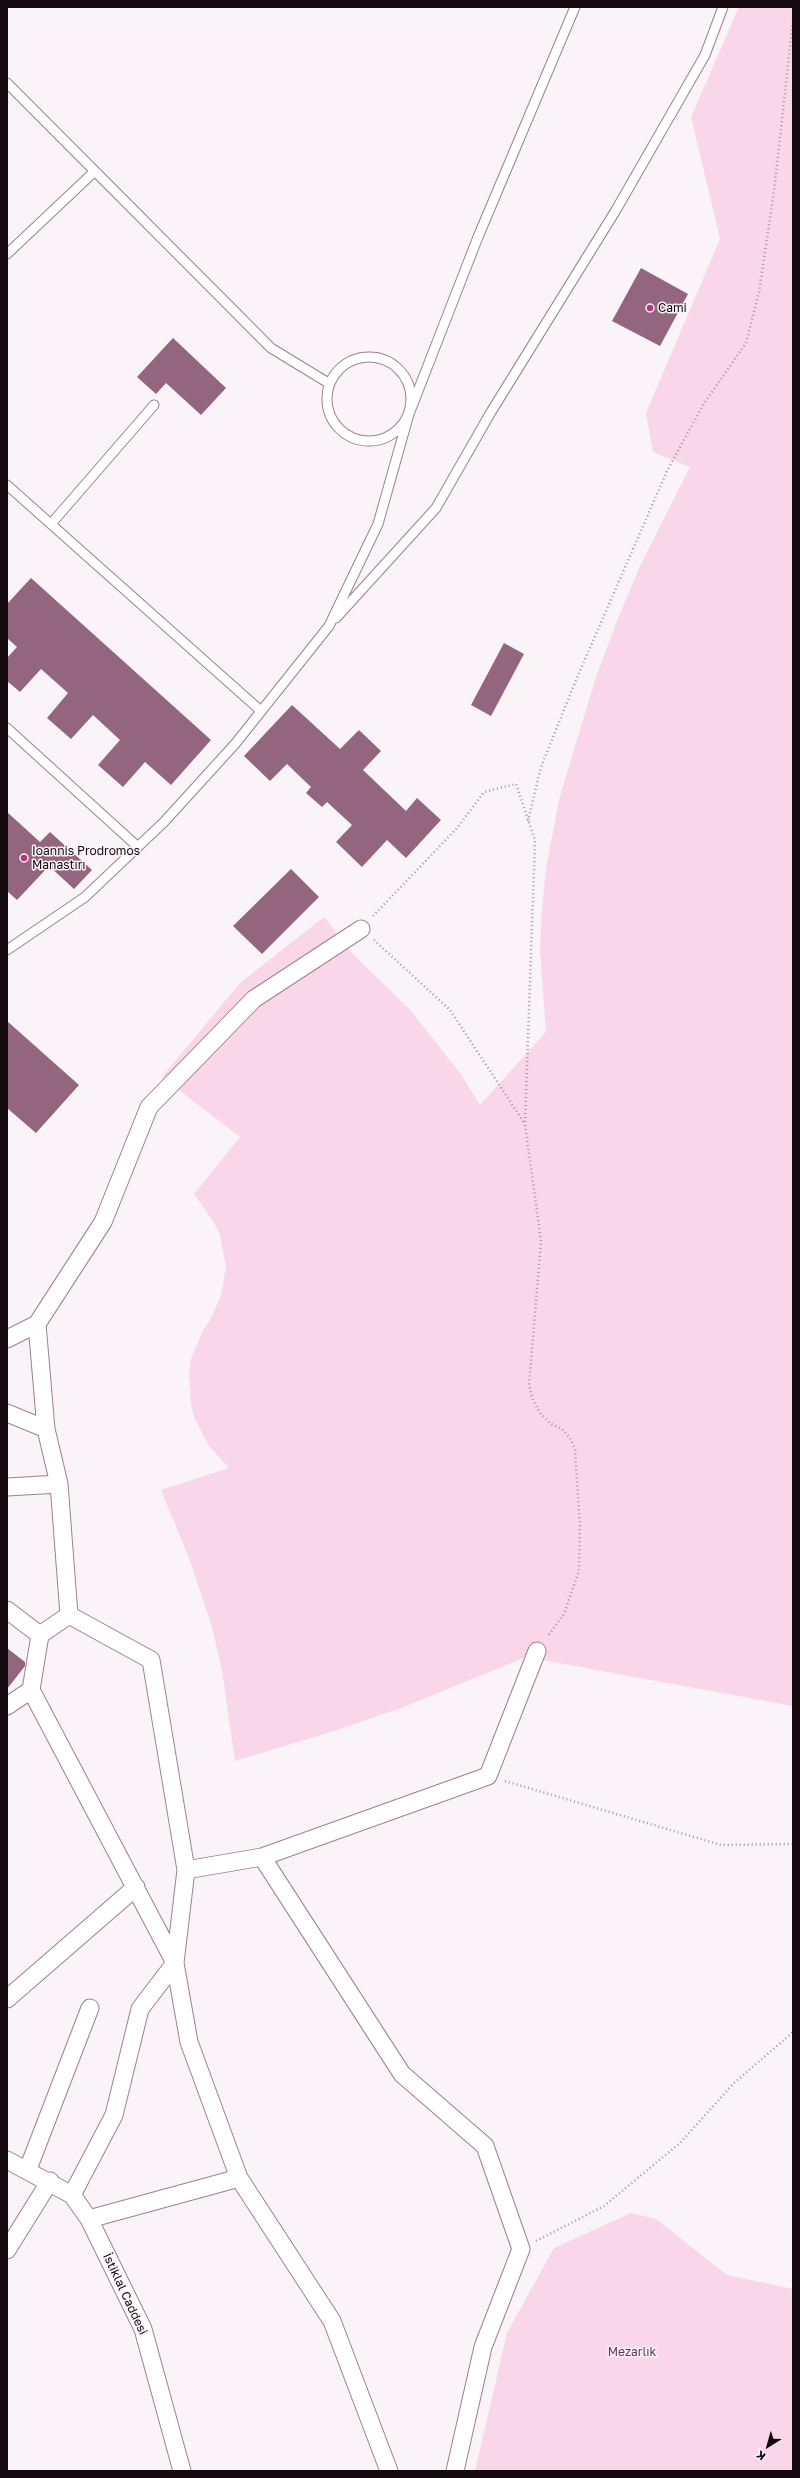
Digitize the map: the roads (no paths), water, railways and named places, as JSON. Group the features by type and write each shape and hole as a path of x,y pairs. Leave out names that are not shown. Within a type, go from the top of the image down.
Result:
{"street":[{"path":"7,1339 37,1324 103,1222 149,1107 254,999 361,929"},
{"path":"37,1324 46,1429 59,1484 69,1615"},
{"path":"7,1413 46,1429"},
{"path":"7,1487 59,1484"},
{"path":"7,1610 40,1635"},
{"path":"69,1615 40,1635 31,1690 136,1886 175,1963"},
{"path":"69,1615 151,1660 186,1870 175,1963 189,2042 239,2178 332,2321 389,2471"},
{"path":"186,1870 262,1856 488,1776 537,1651"},
{"path":"7,1706 31,1690"},
{"path":"262,1856 402,2074 485,2146 521,2249 483,2347 455,2471"},
{"path":"7,1999 136,1886"},
{"path":"72,2195 114,2115 140,2009 175,1963"},
{"path":"28,2169 90,2008"},
{"name":"İstiklal Caddesi","path":"7,2160 28,2169 72,2195 89,2219 144,2329 182,2471"},
{"path":"89,2219 239,2178"},
{"path":"7,2250 50,2181"}],"lane":[{"path":"329,626 378,524 408,414 478,237 575,7"},
{"path":"7,950 85,897 164,822 235,744 329,626 436,508 491,412 616,210 705,54 723,7"},
{"path":"7,83 271,348 330,384"},
{"path":"7,254 95,171"},
{"path":"370,357 389,362 397,368 408,385 411,394 408,414 397,431 384,438 369,441 349,436 341,430 330,413 327,404 330,384 342,367 360,358 370,357"},
{"path":"51,524 154,405"},
{"path":"7,485 261,711"},
{"path":"7,728 138,847"}],"place":[{"name":"Cami","path":"650,308"},
{"name":"Ioannis Prodromos Manastırı","path":"24,858"}],"park label":[{"name":"Mezarlık","path":"632,2352"}]}
